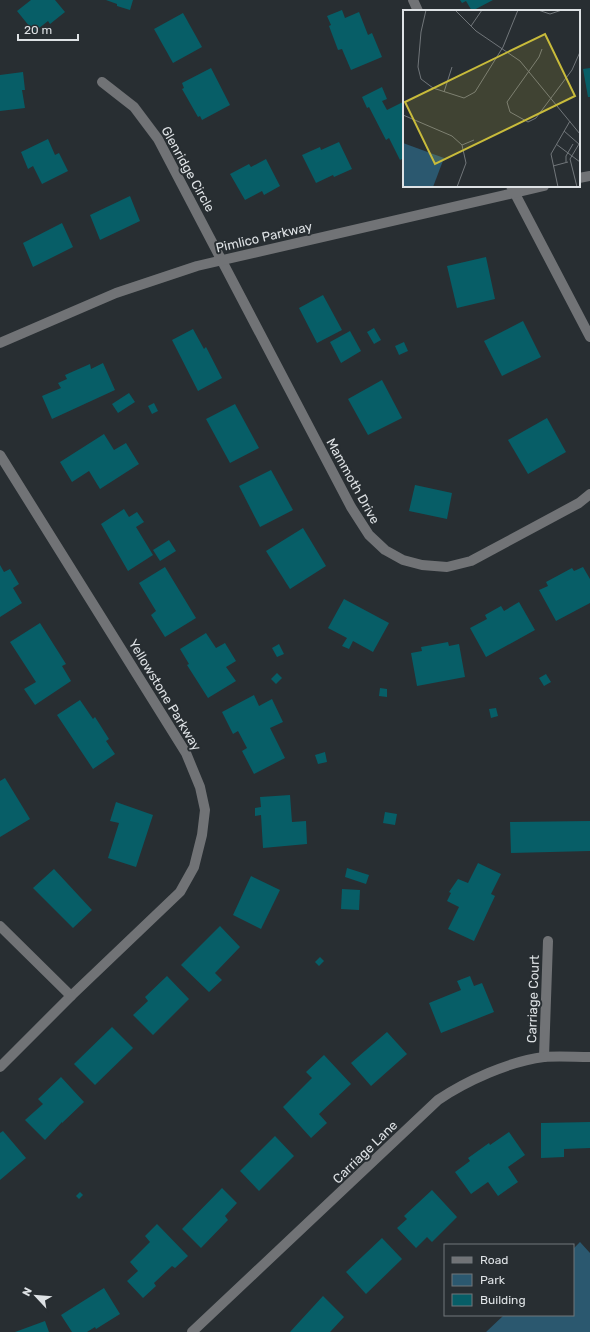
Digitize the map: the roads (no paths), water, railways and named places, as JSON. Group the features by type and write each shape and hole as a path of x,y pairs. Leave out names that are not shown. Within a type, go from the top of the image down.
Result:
{"street":[{"path":"412,0 417,10"},
{"name":"Glenridge Circle","path":"102,82 134,107 158,139 223,260"},
{"path":"580,178 590,176"},
{"name":"Pimlico Parkway","path":"0,343 116,293 197,266 513,189 534,187"},
{"path":"513,189 590,337"},
{"name":"Mammoth Drive","path":"223,260 351,507 369,535 385,550 403,560 422,565 447,567 471,561 579,503 590,494"},
{"name":"Yellowstone Parkway","path":"0,455 186,753 200,787 205,810 202,835 194,867 180,892 71,996 0,1067"},
{"path":"0,926 71,996"},
{"name":"Carriage Court","path":"544,1057 548,941"},
{"name":"Carriage Lane","path":"192,1332 438,1100 456,1088 480,1077 525,1061 544,1057 590,1057"}]}
